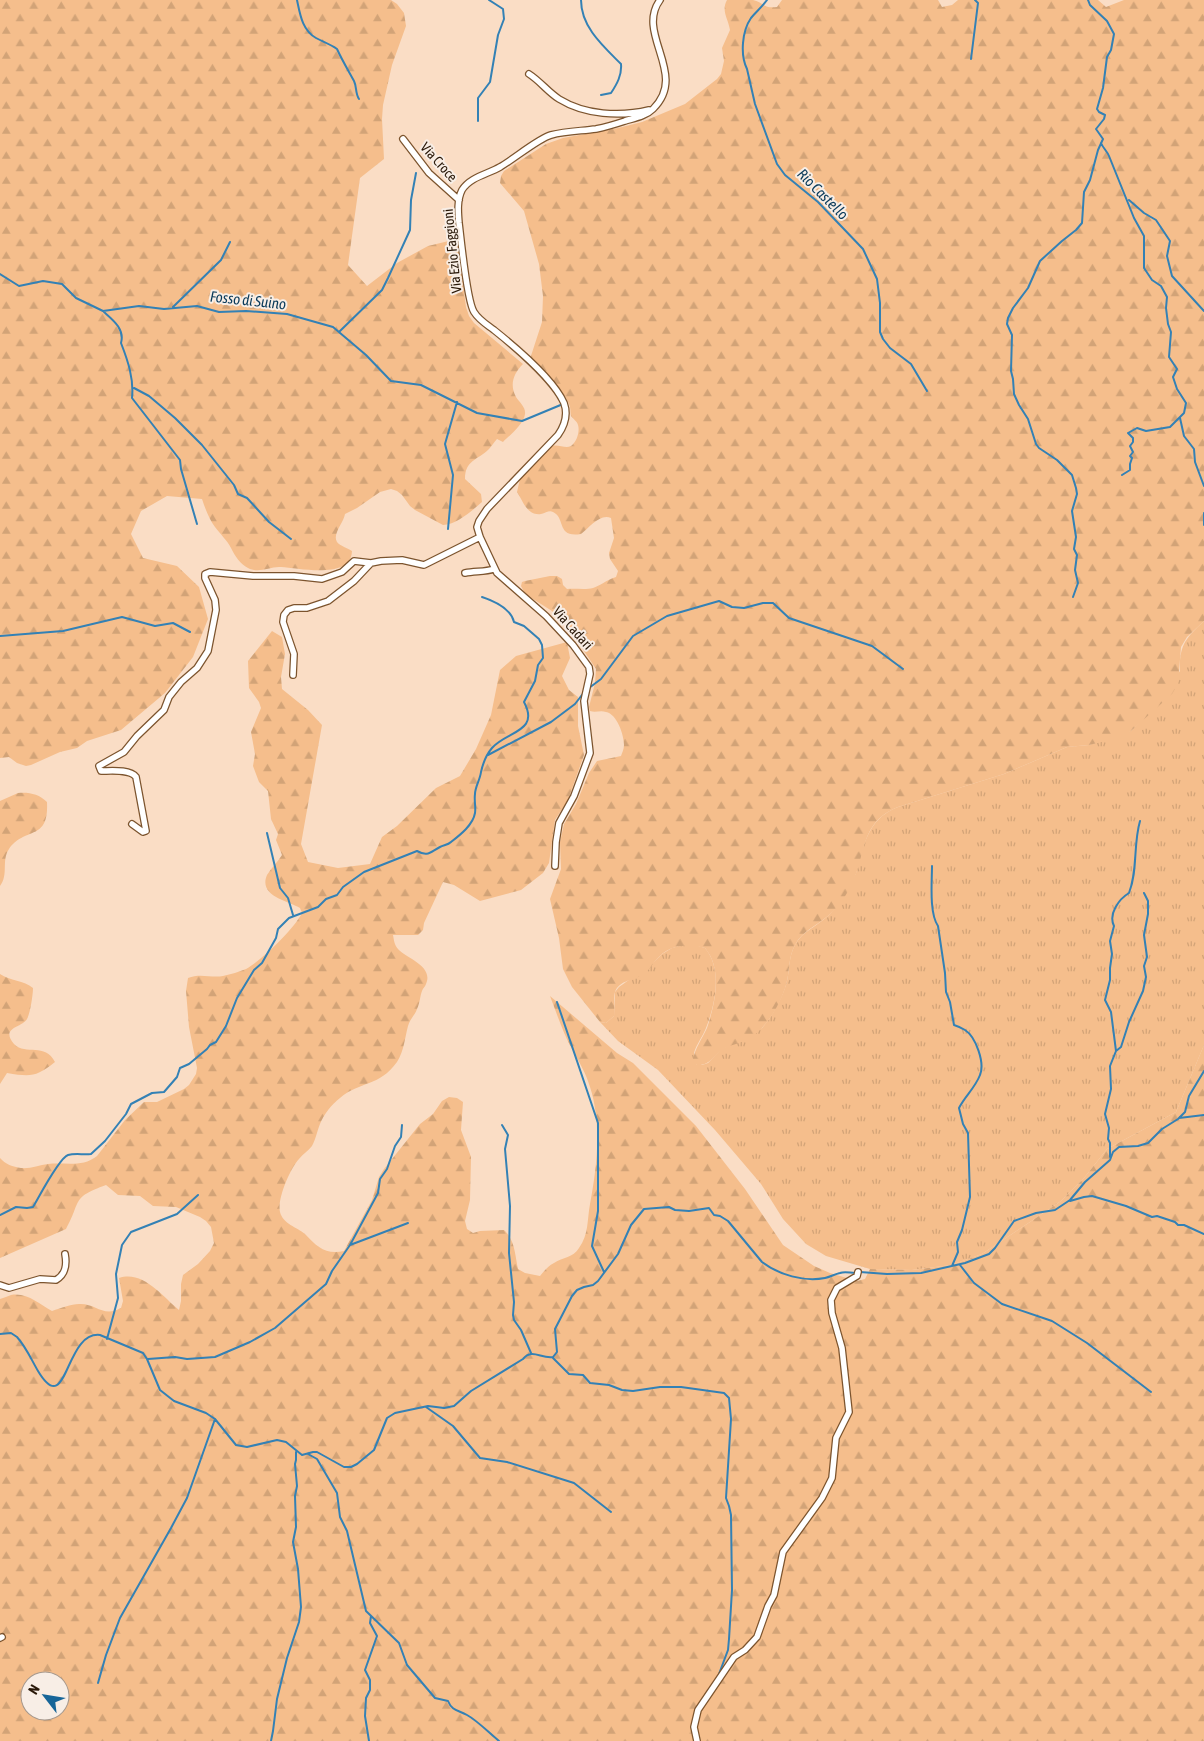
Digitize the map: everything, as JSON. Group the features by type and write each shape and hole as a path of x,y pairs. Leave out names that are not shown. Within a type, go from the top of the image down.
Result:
{"street":[{"path":"529,74 557,98 573,106 602,114 640,112 653,109 660,101 667,84 652,20 655,7 660,0"},
{"name":"Via Ezio Faggioni","path":"480,537 477,527 482,516 504,490 558,435 565,422 566,413 564,404 550,383 525,357 479,319 471,307 459,224 459,200 462,190 470,181 500,167 549,135 598,128 638,117 653,109"},
{"name":"Via Croce","path":"403,139 429,173 459,200"},
{"path":"132,824 143,832 146,831 136,777 131,773 101,771 99,766 124,752 137,736 164,710 169,697 181,682 197,668 208,651 216,610 215,600 205,574 210,572 322,579 342,572 354,561 371,563 402,560 424,565 480,537"},
{"name":"Via Cadari","path":"480,537 494,569 507,583 546,616 573,645 589,667 590,674 584,701 590,753 574,796 559,823 555,866"},
{"path":"293,675 294,654 283,622 286,612 290,609 307,608 328,601 354,581 371,563"},
{"path":"465,573 494,569"},
{"path":"0,1285 9,1288 40,1279 56,1280 62,1276 65,1270 65,1254"},
{"path":"697,1741 694,1727 698,1710 730,1661 745,1650 757,1636 774,1595 784,1552 822,1498 832,1478 836,1438 849,1412 849,1406 842,1348 832,1313 831,1300 837,1288 857,1276 858,1272"}],"green space":[{"path":"0,0 391,0 397,4 404,13 406,26 392,65 383,105 384,159 360,178 348,265 367,286 397,263 428,246 457,239 466,307 469,316 474,323 523,364 515,375 513,388 516,397 525,411 522,422 513,433 503,442 497,439 485,453 473,461 467,468 465,479 481,494 482,502 474,509 459,520 443,525 415,510 397,491 391,489 380,492 345,514 336,539 338,543 352,551 349,560 343,566 334,569 311,570 277,567 252,570 248,568 238,560 228,542 213,524 202,499 167,496 141,511 131,534 143,558 177,566 199,587 208,619 193,657 165,693 121,730 87,741 77,748 60,752 26,766 17,763 9,757 0,758"},
{"path":"727,0 753,0 766,6 777,7 782,0 938,0 942,7 952,5 958,0 1098,0 1106,7 1124,0 1204,0 1204,621 1187,637 1181,647 1178,684 1172,694 1122,737 1089,745 1067,747 1004,774 898,807 885,814 870,831 855,876 843,899 825,919 806,932 795,945 791,954 783,993 767,1022 750,1038 721,1050 705,1064 697,1065 693,1060 707,1028 713,1008 716,987 714,966 711,956 705,948 679,946 672,948 661,955 644,974 620,985 614,995 614,1016 606,1023 600,1022 572,987 563,969 559,938 550,899 561,869 560,842 564,824 576,804 589,773 597,761 621,756 624,741 617,721 610,714 604,711 590,711 589,707 595,683 596,669 580,645 552,611 525,594 521,586 522,582 525,581 557,576 562,579 563,585 567,589 590,589 616,577 618,571 610,559 609,553 614,538 611,518 599,519 581,534 568,533 557,515 550,511 541,514 532,513 517,492 520,479 552,446 567,447 575,442 579,427 571,416 570,406 566,397 552,380 529,362 542,322 543,296 539,264 524,211 500,183 504,171 546,144 563,138 642,122 685,104 717,79 721,74 724,61 722,48 730,30 725,11"},
{"path":"1204,621 1204,1045 1176,1112 1107,1149 1084,1178 1061,1201 982,1254 951,1265 912,1270 870,1269 826,1256 806,1244 783,1219 761,1184 715,1130 658,1070 618,1041 600,1022 606,1023 614,1016 615,992 619,987 672,948 683,945 695,945 705,948 714,966 716,987 705,1031 694,1053 697,1065 708,1063 722,1049 762,1028 769,1019 786,985 791,954 795,945 806,932 825,919 839,903 856,874 867,836 882,816 898,807 1004,774 1067,747 1089,745 1131,731 1146,716 1180,671 1182,648 1188,637"},
{"path":"272,631 282,637 285,654 281,677 282,689 308,710 322,725 301,844 308,862 338,868 370,864 382,837 397,826 436,788 460,776 476,749 491,715 500,670 516,656 567,642 570,658 562,676 569,690 578,697 578,726 584,755 568,800 555,820 549,863 543,873 521,890 480,901 454,885 443,882 424,923 423,930 418,935 393,935 398,949 423,967 427,978 418,1007 408,1026 403,1049 397,1062 383,1076 347,1093 331,1106 322,1120 312,1146 299,1159 292,1170 280,1200 280,1212 284,1220 327,1251 344,1251 372,1200 379,1177 384,1169 420,1124 433,1114 442,1101 449,1097 457,1098 463,1102 461,1130 471,1157 470,1200 465,1221 467,1229 473,1233 504,1230 512,1243 518,1269 525,1273 540,1276 552,1264 571,1256 577,1251 586,1232 595,1175 597,1146 596,1116 590,1087 550,996 617,1053 633,1063 696,1126 745,1189 783,1245 814,1266 857,1281 865,1279 870,1269 912,1270 951,1265 982,1254 1061,1201 1084,1178 1107,1149 1176,1112 1204,1045 1204,1741 0,1741 0,1299 11,1295 22,1295 33,1299 52,1311 69,1305 85,1304 104,1311 115,1311 121,1308 123,1301 119,1278 128,1277 144,1281 152,1286 179,1310 183,1275 198,1264 210,1251 214,1243 211,1227 200,1217 176,1207 153,1206 140,1196 118,1195 106,1185 87,1193 78,1201 66,1229 0,1258 0,1158 9,1165 21,1168 48,1164 73,1164 91,1160 97,1156 125,1120 144,1102 157,1102 189,1085 196,1074 197,1068 189,1027 186,991 188,978 223,976 246,969 277,944 302,913 300,908 270,893 265,882 267,875 282,855 276,840 278,834 271,819 268,791 259,782 253,766 255,754 251,732 261,708 249,688 248,661"},
{"path":"18,793 34,794 44,799 47,802 47,815 40,828 15,842 9,849 5,858 4,877 0,886 0,801"},
{"path":"0,974 33,988 28,1017 24,1022 13,1028 9,1034 10,1038 14,1044 24,1049 46,1052 55,1062 43,1071 33,1075 7,1073 0,1084"}],"waterway":[{"path":"297,0 302,21 311,35 337,49 354,81 359,99"},
{"path":"478,121 478,98 490,82 498,35 504,19 503,9 489,0"},
{"path":"581,0 582,10 589,27 600,43 621,64 620,76 613,90 611,93 601,95"},
{"name":"Rio Castello","path":"767,0 748,23 744,36 743,57 755,104 777,164 785,175 818,202 863,249 877,279 880,303 880,332 883,339 890,348 911,364 927,391"},
{"path":"971,59 978,3 975,0"},
{"path":"1073,597 1078,583 1075,570 1077,555 1074,549 1076,537 1072,511 1077,494 1076,488 1072,475 1057,460 1036,444 1028,419 1014,394 1011,371 1012,335 1007,324 1013,308 1028,288 1040,261 1082,223 1084,192 1090,180 1103,139 1096,129 1105,115 1097,109 1103,88 1107,57 1111,50 1114,34 1107,21 1090,5 1088,0"},
{"path":"1101,143 1109,156 1134,218 1144,236 1144,268 1152,280 1161,286 1167,297 1166,308 1171,332 1169,357 1177,369 1173,377 1177,389 1186,403 1184,413 1170,427 1146,431 1137,428 1128,433 1133,438 1130,446 1133,452 1130,456 1132,458 1130,470 1122,475"},
{"path":"340,331 382,290 388,278 410,230 411,200 416,173"},
{"path":"1129,200 1144,213 1156,220 1170,241 1167,256 1172,276 1204,311"},
{"path":"173,307 221,260 230,242"},
{"name":"Fosso di Suino","path":"0,274 19,286 43,281 62,284 76,298 103,311 139,306 164,309 197,306 219,312 246,311 287,314 333,327 366,355 391,381 421,385 477,413 522,421 563,404"},
{"path":"104,312 120,329 121,343 131,377 132,398 180,460 197,524"},
{"path":"134,388 149,396 175,418 202,445 234,485 238,494 247,498 269,522 291,539"},
{"path":"448,529 453,475 445,444 457,402"},
{"path":"1180,418 1184,436 1194,449 1195,462 1204,486"},
{"path":"1204,513 1204,525"},
{"path":"0,1215 16,1207 33,1207 64,1158 71,1154 91,1154 105,1141 126,1114 131,1104 152,1093 164,1092 177,1077 180,1068 189,1064 216,1042 226,1026 237,998 254,970 262,963 276,938 278,929 289,918 318,907 326,899 337,895 343,887 364,872 417,851 426,854 449,844 469,826 475,813 475,791 485,759 498,742 520,730 525,725 528,719 528,712 524,702 535,681 538,665 543,658 542,645 539,639 524,626 514,622 506,609 482,597"},
{"path":"589,688 601,679 633,636 667,616 719,601 732,607 744,608 763,603 773,603 789,618 872,646 903,669"},
{"path":"0,636 63,631 122,617 155,626 173,623 190,632"},
{"path":"488,755 551,722 575,704 585,691"},
{"path":"1110,1157 1109,1128 1105,1114 1111,1089 1110,1066 1116,1051 1111,1012 1105,1000 1110,980 1112,954 1110,941 1114,926 1112,917 1118,903 1129,893 1132,884 1140,821"},
{"path":"267,833 280,888 288,898 293,915"},
{"path":"932,866 932,906 938,926 946,992 950,1002 954,1025 965,1030 973,1038 981,1064 978,1080 959,1108 963,1124 968,1133 970,1197 957,1242 958,1252 952,1266"},
{"path":"1116,1051 1121,1047 1129,1022 1143,991 1146,977 1144,966 1147,957 1144,935 1148,914 1148,901 1144,893"},
{"path":"557,1002 598,1123 598,1211 592,1246 604,1272"},
{"path":"860,1272 887,1274 921,1273 965,1263 989,1254 1014,1221 1036,1213 1055,1210 1070,1200 1085,1182 1110,1160 1113,1152 1119,1147 1138,1146 1148,1143 1162,1129 1178,1119 1185,1112 1189,1096 1204,1071"},
{"path":"1179,1118 1204,1115"},
{"path":"148,1359 215,1357 250,1342 275,1328 326,1284 378,1193 380,1179 387,1169 395,1146 401,1137 402,1125"},
{"path":"502,1125 508,1135 505,1149 510,1206 509,1253 514,1302 513,1315 531,1353"},
{"path":"107,1339 118,1298 116,1274 122,1245 131,1232 177,1214 198,1195"},
{"path":"1070,1201 1092,1196 1126,1206 1152,1217 1157,1216 1175,1222 1178,1225 1184,1225 1204,1234"},
{"path":"0,1334 11,1333 17,1337 48,1384 55,1386 61,1381 79,1346 88,1337 100,1335 143,1353 160,1390 174,1401 206,1413 215,1419 236,1445 247,1447 277,1440 286,1442 302,1455 317,1452 344,1467 351,1467 374,1450 387,1418 395,1413 428,1406 444,1408 454,1406 471,1391 530,1354 553,1357 557,1352 555,1329 572,1296 577,1290 593,1285 598,1281 618,1254 631,1225 644,1209 669,1207 675,1210 689,1211 709,1208 714,1215 728,1221 762,1262 784,1274 800,1278 817,1279 827,1278 842,1272 855,1273"},
{"path":"350,1245 408,1223"},
{"path":"960,1265 974,1283 1002,1304 1052,1321 1087,1343 1151,1392"},
{"path":"553,1358 569,1374 583,1375 590,1383 609,1385 622,1390 633,1391 660,1387 681,1387 724,1393 729,1398 731,1419 726,1498 731,1515 732,1590 728,1650 719,1674"},
{"path":"426,1407 453,1426 480,1458 507,1462 574,1483 611,1512"},
{"path":"98,1683 120,1618 187,1498 215,1419"},
{"path":"271,1741 277,1699 287,1658 299,1622 301,1607 298,1569 293,1542 296,1527 296,1452"},
{"path":"308,1454 317,1459 337,1493 340,1517 347,1531 366,1611 399,1643 407,1665 435,1698 448,1701 453,1709 471,1718 499,1741"},
{"path":"369,1741 365,1716 370,1680 365,1670 377,1636 370,1623 371,1616"}]}
